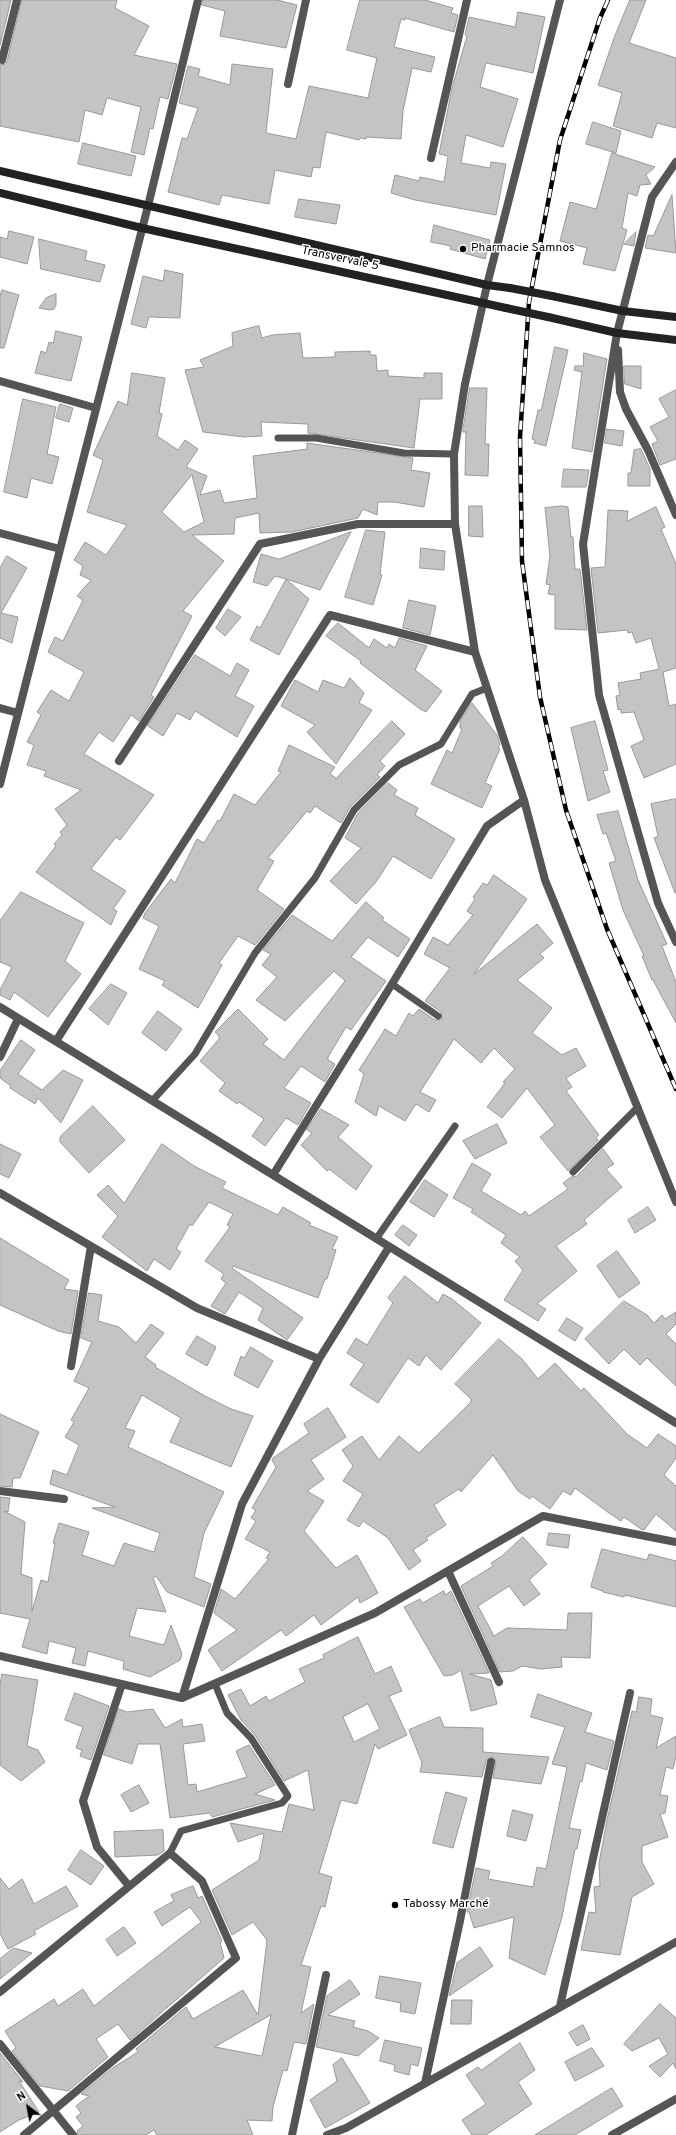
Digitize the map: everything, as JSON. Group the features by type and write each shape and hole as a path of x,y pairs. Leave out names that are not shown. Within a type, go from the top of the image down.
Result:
{"main road":[{"name":"Transvervale 5","path":"0,171 487,285 552,296 623,311 676,317"},
{"name":"Transvervale 5","path":"0,192 142,228 483,302 617,333 676,340"}],"street":[{"path":"0,59 2,60 17,0"},
{"path":"0,784 148,206 198,0"},
{"path":"288,84 306,0"},
{"path":"431,158 467,0"},
{"path":"560,0 487,285 465,384 454,454 455,524 475,652 524,800 546,880 676,1202"},
{"path":"676,162 652,196 617,333 582,544 599,695 658,903 676,942"},
{"path":"617,333 620,392 626,409 648,450 676,514"},
{"path":"0,381 96,408"},
{"path":"119,761 260,544 358,524 455,524"},
{"path":"0,533 60,549"},
{"path":"56,1041 330,615 475,652"},
{"path":"0,708 18,713"},
{"path":"273,1175 392,984 486,826 524,800"},
{"path":"0,1007 676,1423"},
{"path":"0,1057 18,1019"},
{"path":"0,1193 197,1308 319,1359"},
{"path":"71,1366 90,1246"},
{"path":"182,1698 242,1504 319,1359 389,1247"},
{"path":"0,1491 64,1499"},
{"path":"0,1656 182,1698 375,1612 544,1516 676,1542"},
{"path":"448,1571 499,1682"},
{"path":"122,1684 83,1801 97,1848 129,1886"},
{"path":"560,2006 630,1693"},
{"path":"425,2083 460,1921 491,1762"},
{"path":"0,1992 170,1854 202,1882 236,1958 24,2135"},
{"path":"327,2135 346,2128 560,2006 676,1942"},
{"path":"292,2135 326,1975"},
{"path":"0,2044 73,2135"},
{"path":"612,2135 676,2099"}],"lane":[{"path":"278,438 316,438 404,453 454,454"},
{"path":"152,1101 195,1054 255,953 315,878 354,810 399,765 441,744 472,694 487,688"},
{"path":"392,984 438,1016"},
{"path":"573,1172 638,1107"},
{"path":"376,1239 455,1126"},
{"path":"170,1854 181,1831 282,1803 288,1796 250,1738 227,1714 215,1684"}],"building":[{"path":"0,0 11,0 0,45"},
{"path":"22,0 117,0 115,8 149,26 134,55 177,64 168,99 160,97 153,129 150,128 144,155 131,152 141,107 107,98 102,115 85,110 79,142 0,126 0,65 5,64 7,61"},
{"path":"203,0 277,0 297,5 286,48 220,36 225,11 202,5"},
{"path":"360,0 425,0 453,8 451,13 458,15 454,32 405,18 405,20 401,19 394,47 435,57 431,72 412,68 403,111 401,139 366,137 366,139 360,138 359,140 326,132 320,168 313,167 311,177 275,170 269,204 222,195 219,205 168,192 182,138 187,139 198,108 179,103 188,66 200,69 198,76 230,85 232,64 273,69 266,133 296,139 309,86 368,98 377,58 347,50"},
{"path":"630,0 646,0 629,43 676,58 676,128 657,123 652,138 613,126 622,93 598,85 614,38"},
{"path":"518,12 545,17 533,73 486,63 480,87 518,99 503,147 466,135 461,163 490,168 491,162 506,164 496,215 415,200 391,193 395,175 419,181 420,177 444,182 448,156 439,154 452,88 467,36 465,35 469,17 515,27"},
{"path":"593,122 621,131 616,153 586,144"},
{"path":"83,143 136,156 131,176 78,164"},
{"path":"612,153 655,167 646,175 651,184 640,185 637,196 628,193 622,228 627,230 615,271 583,264 587,248 560,241 570,202 596,209"},
{"path":"672,195 676,253 645,248 648,235 653,236"},
{"path":"299,199 340,205 336,224 295,217"},
{"path":"434,225 490,240 485,259 450,249 451,246 431,242"},
{"path":"9,231 34,237 27,264 0,257 0,237 7,239"},
{"path":"636,232 634,246 624,244"},
{"path":"39,239 87,251 85,260 105,265 100,282 41,269"},
{"path":"165,270 183,274 180,318 149,317 146,328 131,324 143,276 163,281"},
{"path":"2,290 19,295 4,348 0,348 0,297"},
{"path":"56,294 56,305 54,309 50,310 39,308 46,298"},
{"path":"259,326 262,338 272,335 300,333 303,358 335,357 335,352 370,351 370,355 376,355 377,371 388,370 388,376 424,378 424,373 442,373 442,399 420,399 414,448 308,433 308,424 261,422 262,436 244,437 203,432 185,370 204,367 200,360 233,346 232,333"},
{"path":"56,331 82,337 71,381 35,373 41,351 46,353 49,342 53,343"},
{"path":"555,347 568,350 546,446 534,443 535,440 532,439 538,410 541,410"},
{"path":"584,353 607,359 592,452 572,448 582,372 574,370 575,366 583,366"},
{"path":"624,366 641,366 641,389 625,384"},
{"path":"132,373 165,378 159,413 162,414 157,436 178,450 185,440 198,449 186,467 207,476 200,495 220,490 224,503 257,498 253,456 307,449 307,443 413,458 411,470 430,473 424,507 394,502 378,502 377,515 363,509 358,518 292,532 260,533 259,513 235,518 234,534 192,535 224,561 183,611 192,616 151,695 154,697 139,721 131,715 113,742 99,732 84,754 154,795 120,840 116,837 91,869 126,891 113,909 117,911 111,925 36,872 56,846 54,844 62,835 60,832 67,825 55,809 81,790 44,776 46,771 27,765 34,745 27,742 41,715 37,712 51,690 69,701 84,672 48,652 55,637 63,641 83,600 77,596 91,580 80,575 83,566 74,560 85,542 106,555 127,525 87,512 103,460 93,455 118,401 127,405","holes":["192,475 204,522 184,532 162,512"]},
{"path":"470,388 487,388 485,444 489,444 488,476 465,475 466,432 463,432"},
{"path":"676,390 676,459 660,465 652,444 658,441 650,427 669,417 659,399"},
{"path":"23,399 56,407 47,454 59,457 52,484 31,478 27,498 4,492"},
{"path":"60,404 73,408 69,422 56,418"},
{"path":"607,429 624,431 622,446 605,443"},
{"path":"641,449 650,469 650,486 628,486 628,473 631,473 634,450"},
{"path":"564,469 589,470 586,487 562,487"},
{"path":"469,506 482,506 483,537 469,536"},
{"path":"562,506 568,507 571,537 573,537 575,569 580,569 587,630 555,629 555,595 548,594 550,585 546,584 550,556 545,508"},
{"path":"656,507 665,527 661,529 676,564 676,668 663,672 669,706 676,704 676,764 644,778 631,746 644,740 634,712 621,713 621,709 618,710 616,696 620,695 618,683 641,679 640,673 659,669 651,638 636,643 632,632 628,633 627,630 598,633 591,568 605,567 608,510 628,511 627,521"},
{"path":"366,530 385,532 380,575 382,575 373,605 345,597"},
{"path":"351,532 320,590 275,576 267,586 253,582 261,554 279,559"},
{"path":"421,548 445,551 444,570 420,568"},
{"path":"7,556 27,568 1,613 18,617 12,643 0,638 0,568"},
{"path":"286,579 309,599 279,655 250,640 257,626 260,628"},
{"path":"409,600 436,606 430,635 403,628"},
{"path":"228,609 241,617 225,636 216,628"},
{"path":"338,623 369,648 374,639 387,648 389,644 395,648 399,638 427,646 415,670 442,691 426,712 360,663 361,661 326,636"},
{"path":"195,655 230,676 237,663 249,670 235,696 254,706 237,737 195,711 190,720 177,713 163,736 148,726"},
{"path":"350,678 364,693 359,703 372,710 336,764 307,732 315,725 281,706 295,680 318,692 323,680 344,688"},
{"path":"472,703 497,735 500,744 498,748 500,749 485,783 492,786 482,808 431,784 447,750 452,753 462,729 460,728 460,722"},
{"path":"392,721 405,734 380,761 385,766 377,775 380,777 350,807 341,823 315,806 310,813 307,811 268,858 274,861 257,890 284,909 255,945 238,936 219,963 222,965 198,1008 162,985 165,981 139,969 159,926 143,918 145,913 171,879 175,883 197,839 204,843 218,820 220,821 234,794 255,805 281,772 278,771 289,745 335,767 330,774 336,778"},
{"path":"595,721 608,770 603,771 610,792 588,801 571,728"},
{"path":"388,783 397,790 394,795 418,808 415,815 455,839 431,879 393,856 376,882 356,904 330,881 361,848 345,838 358,813"},
{"path":"676,799 675,893 654,838 658,836 651,804"},
{"path":"618,811 638,880 667,944 662,946 676,982 676,1023 652,980 642,956 644,956 623,910 609,863 616,861 606,833 603,834 597,815"},
{"path":"494,875 527,899 474,974 537,924 553,943 540,954 544,958 517,980 552,1008 532,1033 562,1055 576,1048 586,1066 566,1078 572,1087 566,1091 599,1135 596,1137 598,1140 568,1171 540,1137 555,1125 527,1088 502,1118 487,1107 505,1083 503,1082 515,1069 494,1048 481,1063 454,1039 420,1092 436,1100 429,1112 416,1104 405,1121 379,1106 376,1116 355,1102 364,1074 359,1070 385,1029 396,1036 409,1013 413,1016 419,1009 435,1020 442,1019 441,1012 425,1001 450,968 424,954 433,937 448,945 473,915 467,911 475,899 473,897 483,883 487,885"},
{"path":"21,892 84,923 65,961 81,974 48,1017 14,992 10,1000 0,995 0,990 12,967 0,962 0,921"},
{"path":"366,902 384,918 382,920 410,939 398,957 368,937 351,957 386,981 351,1030 346,1027 328,1057 328,1060 335,1064 325,1082 301,1066 284,1088 311,1103 298,1125 286,1118 265,1146 252,1136 264,1119 239,1102 237,1104 219,1091 225,1083 200,1061 219,1039 219,1036 215,1032 238,1009 268,1039 263,1044 284,1060 345,981 334,971 285,1021 256,1000 277,977 262,965 271,954 263,950 292,915 332,941"},
{"path":"111,984 127,993 108,1025 89,1009"},
{"path":"158,1011 182,1029 166,1051 142,1033"},
{"path":"21,1040 35,1050 18,1074 42,1090 63,1070 83,1080 61,1123 38,1098 35,1104 10,1088 11,1086 0,1078 0,1071"},
{"path":"93,1106 125,1140 89,1173 60,1142 60,1137"},
{"path":"321,1109 349,1125 338,1137 372,1166 356,1190 329,1169 327,1171 301,1145 312,1133 307,1130"},
{"path":"497,1124 507,1143 475,1159 463,1141"},
{"path":"0,1144 21,1154 9,1178 0,1174"},
{"path":"162,1144 194,1166 226,1182 222,1188 278,1215 283,1207 311,1223 309,1225 338,1237 332,1249 336,1250 327,1279 325,1279 318,1298 233,1266 232,1268 303,1318 287,1340 258,1320 263,1308 239,1292 225,1314 211,1306 226,1283 221,1279 224,1274 205,1261 230,1227 227,1225 233,1214 209,1202 192,1226 190,1224 176,1249 181,1252 170,1270 154,1259 147,1271 102,1237 118,1216 97,1195 108,1185 124,1203"},
{"path":"603,1149 614,1164 606,1169 622,1187 584,1220 587,1224 556,1246 577,1271 537,1304 546,1309 538,1321 504,1300 523,1270 515,1261 520,1257 501,1243 506,1235 471,1212 473,1209 453,1198 472,1163 491,1174 481,1191 521,1215 525,1211 529,1216 568,1189 563,1183 571,1177 577,1176"},
{"path":"425,1180 448,1195 434,1217 410,1202"},
{"path":"648,1207 656,1220 635,1233 628,1220"},
{"path":"403,1225 417,1235 409,1246 395,1235"},
{"path":"0,1238 69,1280 64,1289 78,1291 71,1334 58,1331 0,1305"},
{"path":"617,1251 640,1283 619,1298 597,1266"},
{"path":"405,1276 438,1303 443,1294 452,1299 481,1323 441,1370 426,1355 419,1366 408,1358 378,1403 350,1385 364,1364 347,1353 356,1338 367,1345 393,1303 388,1298"},
{"path":"89,1293 102,1295 98,1321 119,1327 136,1343 151,1324 164,1333 145,1357 156,1365 155,1367 231,1409 253,1416 231,1467 170,1442 181,1418 142,1395 125,1428 135,1431 128,1447 224,1492 204,1533 194,1577 211,1584 204,1607 167,1592 156,1576 153,1578 166,1612 137,1608 129,1636 164,1645 171,1625 182,1654 180,1660 150,1677 123,1669 124,1661 88,1651 85,1666 72,1663 76,1648 49,1641 47,1654 22,1647 30,1619 0,1613 0,1497 10,1498 8,1512 4,1511 25,1522 21,1574 32,1578 32,1611 41,1580 48,1582 55,1543 53,1543 59,1523 89,1532 82,1555 114,1566 124,1543 154,1552 160,1533 92,1508 115,1507 50,1484 53,1470 67,1475 79,1445 65,1437 74,1422 71,1420 89,1388 74,1381 92,1342 81,1338"},
{"path":"624,1301 647,1315 654,1323 662,1315 665,1319 676,1312 676,1324 666,1334 676,1344 676,1386 647,1358 640,1365 624,1349 609,1364 585,1339"},
{"path":"567,1318 583,1328 575,1341 559,1331"},
{"path":"197,1336 216,1347 207,1366 186,1354"},
{"path":"499,1339 522,1359 538,1379 555,1363 581,1391 584,1388 627,1434 647,1448 658,1434 676,1446 676,1458 664,1475 676,1486 676,1531 656,1514 644,1530 624,1517 621,1521 575,1488 571,1495 563,1491 550,1509 532,1496 530,1499 518,1491 493,1455 461,1492 459,1489 434,1505 446,1525 426,1538 428,1540 413,1550 421,1561 409,1570 388,1538 363,1521 359,1527 347,1520 363,1494 343,1481 353,1466 342,1450 362,1436 379,1460 399,1436 419,1453 471,1402 471,1399 455,1384"},
{"path":"251,1347 273,1361 258,1388 234,1375 241,1356 244,1358"},
{"path":"328,1408 346,1437 311,1460 324,1479 307,1491 324,1501 304,1531 336,1568 357,1555 378,1593 360,1603 358,1597 321,1625 314,1615 286,1636 281,1630 222,1671 208,1650 237,1630 214,1613 221,1589 235,1599 269,1559 266,1558 270,1552 245,1539 256,1521 251,1518 256,1510 252,1508 276,1467 272,1460 273,1458 309,1433 304,1424"},
{"path":"0,1414 39,1432 20,1478 13,1478 12,1487 0,1486"},
{"path":"549,1533 570,1535 568,1548 547,1545"},
{"path":"523,1537 547,1564 529,1580 540,1594 524,1606 509,1586 478,1606 494,1636 507,1628 567,1630 568,1613 592,1613 590,1658 561,1657 562,1667 541,1669 522,1666 513,1671 500,1672 461,1586 493,1566 491,1563 502,1556"},
{"path":"602,1549 647,1560 649,1554 676,1561 676,1607 625,1595 624,1597 603,1592 591,1587"},
{"path":"444,1591 445,1595 451,1591 489,1673 470,1674 491,1680 497,1704 471,1711 461,1670 453,1675 444,1676 404,1607 420,1599 422,1603"},
{"path":"358,1637 375,1674 391,1666 402,1691 389,1696 407,1735 378,1749 375,1744 357,1804 341,1800 319,1873 332,1877 325,1907 321,1906 301,1965 311,1967 301,2013 314,2004 306,2044 294,2042 287,2071 283,2070 273,2107 272,2121 247,2120 253,2135 157,2135 154,2130 146,2135 78,2135 77,2131 83,2126 76,2117 81,2113 76,2106 89,2096 81,2094 114,2067 138,2052 136,2049 186,2007 193,2019 243,1990 258,2015 267,1940 253,1922 232,1935 212,1890 259,1860 264,1833 238,1842 230,1823 282,1832 289,1804 314,1810 308,1770 284,1781 255,1735 241,1720 228,1695 241,1689 250,1706 266,1696 269,1701 305,1682 299,1669 324,1658 323,1655","holes":["368,1704 380,1729 354,1742 343,1717","271,2015 262,2056 215,2047"]},
{"path":"2,1674 38,1680 27,1746 38,1750 45,1762 21,1781 0,1765 0,1686"},
{"path":"75,1693 109,1706 91,1760 80,1756 82,1750 76,1748 83,1727 65,1720"},
{"path":"538,1694 592,1713 585,1732 614,1741 607,1770 586,1763 582,1782 580,1781 569,1828 581,1830 577,1849 575,1849 562,1917 545,1975 509,1958 514,1917 474,1928 469,1912 467,1912 476,1868 490,1871 488,1879 533,1887 537,1867 546,1869 567,1767 552,1764 565,1727 531,1717"},
{"path":"639,1697 652,1699 650,1715 663,1718 656,1748 676,1736 676,1757 673,1769 666,1767 660,1795 668,1796 665,1813 660,1814 668,1837 642,1846 642,1862 654,1884 632,1897 620,1955 581,1950 589,1912 596,1913 594,1887 600,1886 599,1863 607,1820 632,1711 636,1712"},
{"path":"119,1709 127,1712 153,1709 165,1728 182,1719 183,1727 202,1724 205,1741 183,1744 188,1785 196,1784 197,1792 247,1777 236,1751 249,1745 275,1785 255,1794 275,1800 212,1817 210,1813 170,1818 160,1744 138,1744 132,1764 104,1755"},
{"path":"440,1717 444,1727 483,1728 483,1752 549,1757 541,1784 493,1778 496,1761 492,1757 486,1761 482,1777 420,1772 422,1763 409,1730"},
{"path":"139,1785 149,1803 131,1812 121,1795"},
{"path":"446,1792 467,1798 453,1848 433,1843"},
{"path":"513,1810 533,1815 526,1841 507,1836"},
{"path":"163,1830 164,1851 158,1855 115,1857 114,1832"},
{"path":"81,1850 104,1866 91,1885 68,1870"},
{"path":"0,1878 9,1889 22,1879 34,1904 66,1886 78,1906 34,1931 36,1934 8,1949 0,1934"},
{"path":"193,1886 198,1898 202,1896 222,1941 220,1942 224,1958 130,2040 118,2024 96,2039 108,2057 68,2091 40,2086 12,2051 16,2048 5,2031 54,1999 58,2006 83,1989 94,2006 201,1922 190,1907 162,1926 154,1912 174,1901 171,1895"},
{"path":"124,1927 136,1943 117,1956 106,1940"},
{"path":"480,1947 493,1966 449,1996 457,1963"},
{"path":"14,1948 32,1953 0,1979 0,1959"},
{"path":"380,1976 421,1983 415,2014 400,2011 401,2003 376,1998"},
{"path":"350,1980 360,1994 328,2015 355,2021 353,2027 368,2031 379,2038 358,2056 316,2047 327,1996"},
{"path":"452,2000 472,2000 471,2024 451,2024"},
{"path":"660,2004 676,2018 676,2069 673,2063 660,2077 649,2066 668,2054 659,2038 632,2051 624,2044"},
{"path":"583,2025 590,2039 577,2046 569,2033"},
{"path":"385,2040 422,2048 418,2066 411,2064 409,2075 394,2071 395,2065 380,2061"},
{"path":"520,2043 535,2070 518,2082 532,2104 486,2135 472,2135 462,2120 486,2104 466,2075 478,2067 481,2070"},
{"path":"592,2048 604,2066 575,2081 565,2062"},
{"path":"0,2053 23,2082 19,2081 39,2112 19,2120 0,2132"},
{"path":"342,2058 370,2103 325,2128 310,2100 337,2081 333,2065"},
{"path":"612,2088 623,2106 575,2135 535,2135"}],"railway":[{"path":"608,0 600,18 560,140 529,302 520,437 522,561 540,697 566,810 607,929 676,1089"}],"place":[{"name":"Pharmacie Samnos","path":"463,249"},
{"name":"Tabossy Marché","path":"395,1905"}]}
